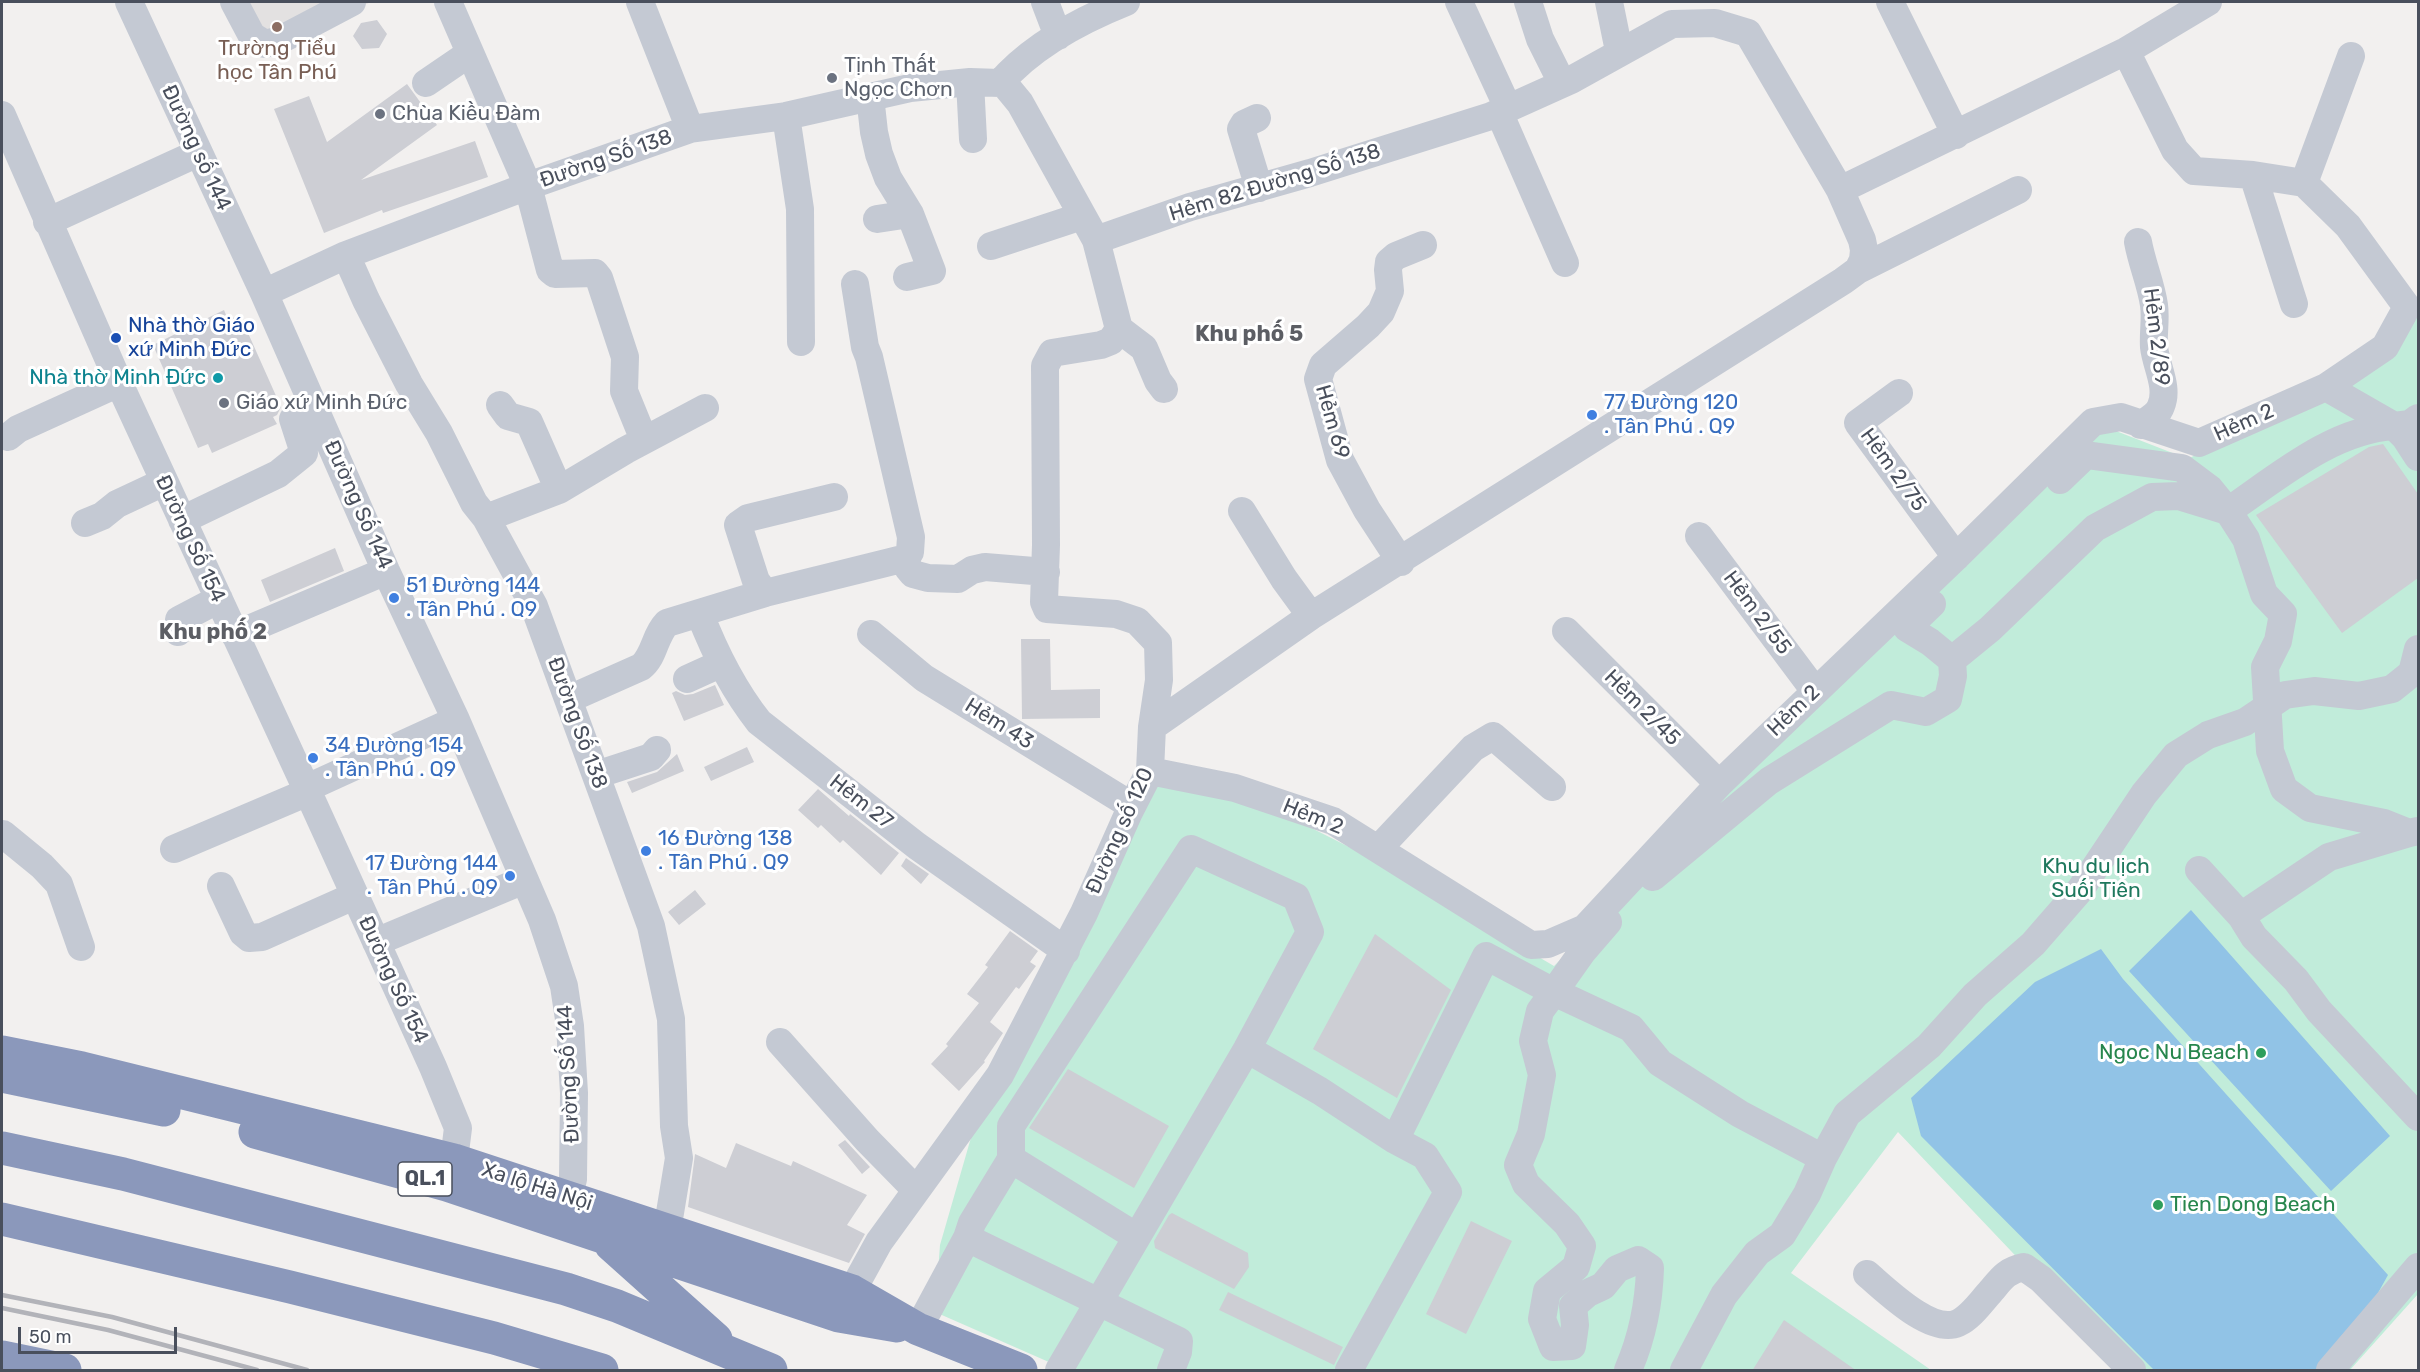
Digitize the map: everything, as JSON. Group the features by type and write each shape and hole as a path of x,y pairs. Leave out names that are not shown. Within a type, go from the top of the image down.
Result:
{"highway":[{"name":"Xa lộ Hà Nội","path":"2,1052 82,1068 451,1172 602,1236 665,1244"},
{"name":"Xa lộ Hà Nội","path":"2,1076 569,1197 665,1244 918,1329 1021,1371"},
{"path":"2,1148 123,1174 566,1289 617,1306 771,1371"},
{"path":"2,1219 494,1338 602,1371"},
{"path":"602,1236 735,1356"},
{"path":"2,1357 65,1371"}],"street":[{"name":"Đường số 144","path":"129,2 264,293"},
{"path":"234,2 252,36 265,44 280,40 352,2"},
{"name":"Đường Số 138","path":"448,2 528,186"},
{"name":"Đường Số 138","path":"264,293 346,255 528,186 690,129 640,2"},
{"path":"1045,2 1058,36"},
{"path":"1000,83 1020,63 1058,36 1126,2"},
{"path":"1459,2 1565,263"},
{"path":"1528,2 1540,39 1562,83"},
{"path":"1609,2 1619,51"},
{"path":"1890,2 1956,135"},
{"path":"1840,190 2126,51 2202,3"},
{"name":"Hẻm 82 Đường Số 138","path":"1096,240 1190,207 1443,132 1503,110 1562,83 1672,24 1715,23 1748,33 1840,190 1864,250 1863,260 1858,270"},
{"path":"2126,51 2175,150 2194,171 2253,175 2304,183 2351,56"},
{"path":"426,84 470,52"},
{"path":"690,129 786,116 910,88 970,82 1000,83 1006,86 1020,103 1096,240 1119,329 1144,348 1158,381 1164,389"},
{"path":"970,82 973,139"},
{"path":"870,96 879,154 888,178 910,214 930,271"},
{"name":"Đường Số 154","path":"2,115 47,222 164,483 308,790 458,1128 451,1172"},
{"path":"786,116 800,209 801,342"},
{"path":"1257,118 1244,124 1241,129 1258,188"},
{"path":"47,222 198,153"},
{"path":"2253,175 2294,304"},
{"name":"Hẻm 2","path":"1150,771 1235,788 1333,821 1531,945 1548,944 1585,928 1719,784 2093,422 2121,417 2199,443 2326,387 2385,347 2407,307 2348,226 2304,183"},
{"path":"528,186 550,270 555,274 595,273 599,278 625,357 624,391 644,441"},
{"path":"1152,728 1311,616 1401,562 1858,270 2018,190"},
{"path":"877,219 910,214"},
{"path":"991,246 1082,216"},
{"name":"Hẻm 2/89","path":"2138,242 2155,309 2154,347 2164,389 2162,406 2155,415 2142,424"},
{"name":"Hẻm 69","path":"1401,562 1367,510 1340,459 1318,379 1323,365 1368,327 1381,312 1390,291 1389,262 1396,256 1423,245"},
{"name":"Đường Số 138","path":"346,255 409,384 439,433 474,503 486,518 534,606 651,926 671,1019 674,1126 679,1158 665,1244"},
{"path":"568,699 641,667 649,661 659,631 666,623 765,593 906,558 910,552 911,537 865,347 855,284"},
{"name":"Đường Số 144","path":"264,293 386,571 456,720 542,920 564,986 570,1026 574,1104 573,1179 569,1197"},
{"name":"Đường số 120","path":"845,1303 879,1242 1000,1074 1066,951 1150,771 1152,728 1159,680 1158,643 1137,621 1116,615 1047,609 1044,602 1046,572 1045,366 1052,353 1101,345 1111,341 1119,329"},
{"path":"8,437 18,429 119,383"},
{"path":"2326,387 2406,422"},
{"name":"Hẻm 2/75","path":"1899,393 1858,423 1956,557"},
{"path":"500,405 508,417 530,422 559,490"},
{"path":"486,518 559,490 705,408"},
{"path":"182,520 278,474 304,453 293,419"},
{"path":"2406,422 2405,437 2418,458"},
{"path":"2228,511 2299,463 2349,435 2406,422"},
{"path":"1628,1371 1643,1328 1650,1293 1650,1268 1638,1260 1617,1269 1603,1286 1588,1293 1573,1306 1575,1325 1572,1346 1553,1347 1542,1319 1547,1291 1576,1267 1582,1246 1567,1224 1526,1184 1518,1165 1531,1134 1542,1075 1533,1041 1540,1011 1583,951 1634,892 1769,782 1891,705 1926,712 1948,699 1953,676 1952,660 1930,642 1907,628 2086,455 2182,468 2210,489 2246,538 2264,594 2283,614 2278,640 2265,667 2270,751 2284,789 2310,808 2384,823 2414,832"},
{"path":"85,523 102,516 117,504 164,483"},
{"path":"1952,660 1990,629 2095,528 2152,497 2179,496 2228,511"},
{"path":"765,593 756,581 738,525 748,518 834,497"},
{"path":"1242,511 1272,560 1311,616"},
{"name":"Hẻm 2/55","path":"1699,536 1815,691"},
{"path":"906,558 908,568 913,574 928,578 958,579 972,570 985,567 1046,572"},
{"path":"235,635 386,571"},
{"path":"178,632 179,620 219,599"},
{"name":"Hẻm 27","path":"699,614 720,664 742,701 759,723 917,846 1066,951"},
{"name":"Hẻm 2/45","path":"1566,632 1719,784"},
{"name":"Hẻm 43","path":"871,634 924,678 1132,807"},
{"path":"1684,1371 1724,1295 1756,1253 1782,1234 1807,1194 1847,1114 1929,1046 1975,995 2032,944 2080,890 2144,794 2176,755 2208,735 2245,722 2285,695 2314,691 2359,696 2392,689 2412,673 2418,649"},
{"path":"687,679 720,664"},
{"path":"174,849 308,790 456,720"},
{"path":"1379,848 1473,748 1493,736 1552,787"},
{"path":"596,775 651,757 657,750"},
{"path":"2,831 59,884 81,947"},
{"path":"2241,916 2329,857 2414,832"},
{"path":"918,1329 967,1238 972,1222 1011,1159 1011,1125 1191,849 1296,897 1310,932 1247,1049 1059,1371"},
{"path":"2199,870 2241,916 2254,936 2296,980 2319,1011 2418,1117"},
{"path":"376,942 524,880"},
{"path":"221,886 243,933 249,938 262,937 354,896"},
{"path":"1395,1140 1486,956 1554,992 1631,1028 1660,1063 1740,1113 1823,1158"},
{"path":"780,1042 867,1140 916,1190"},
{"path":"1247,1049 1425,1156 1448,1192 1349,1371"},
{"path":"1011,1159 1137,1237"},
{"path":"967,1238 1179,1341 1178,1352 1171,1371"},
{"path":"1867,1274 1921,1318 1945,1325 1957,1324 1971,1313 2010,1270 2024,1267 2041,1279 2132,1371"},
{"path":"2330,1371 2418,1267"}],"shaded area":[{"name":"Trường Tiểu học Tân Phú","path":"224,2 371,2 256,53"}],"green space":[{"name":"Khu du lịch Suối Tiên","path":"2418,314 2418,1294 2350,1370 2124,1370 1898,1132 1791,1273 1931,1370 1067,1370 935,1312 940,1245 981,1103 1142,785 1230,787 1365,855 1554,966 2098,424 2188,459 2311,392"}],"water":[{"name":"Ngoc Nu Beach","path":"2191,910 2390,1136 2331,1191 2129,971"},
{"name":"Tien Dong Beach","path":"2101,949 2123,979 2388,1275 2335,1370 2154,1370 1921,1136 1911,1098 2035,982"}],"building":[{"path":"377,20 387,34 379,48 362,49 353,36 361,23"},
{"path":"407,84 437,125 361,180 475,141 488,177 383,213 382,210 324,233 274,109 309,96 327,142"},
{"name":"Nhà thờ Minh Đức","path":"224,310 228,320 240,315 281,407 277,415 273,417 277,424 212,453 208,444 198,448 153,345"},
{"path":"2383,444 2418,494 2418,578 2342,633 2256,515 2369,447"},
{"path":"335,548 344,571 270,602 261,580"},
{"path":"1021,639 1050,639 1051,690 1100,689 1100,718 1022,719"},
{"path":"715,685 724,705 684,721 672,693 676,691 685,695 693,694"},
{"path":"747,747 754,762 711,781 704,767"},
{"path":"677,754 684,771 632,793 627,782 657,772"},
{"path":"818,789 849,816 850,814 899,853 881,875 843,840 840,843 821,825 818,828 798,810"},
{"path":"906,858 929,874 921,884 901,866"},
{"path":"695,890 706,904 679,925 668,912"},
{"path":"1010,931 1038,951 1030,962 1036,966 1019,989 1016,987 990,1022 1003,1033 985,1062 959,1091 931,1064 948,1046 946,1044 979,1003 967,994 988,967 985,965"},
{"path":"1375,934 1451,990 1397,1098 1313,1049"},
{"path":"1068,1069 1169,1126 1134,1188 1029,1128"},
{"path":"845,1140 870,1167 862,1174 838,1145"},
{"path":"736,1143 791,1166 793,1161 867,1195 847,1225 865,1234 849,1263 688,1207 695,1154 726,1168"},
{"path":"1172,1213 1248,1253 1249,1267 1234,1289 1155,1248 1154,1241"},
{"path":"1471,1221 1512,1241 1466,1334 1426,1314"},
{"path":"1228,1292 1343,1347 1334,1365 1219,1310"},
{"path":"1784,1320 1857,1371 1752,1371"}],"railway":[{"path":"2,1295 112,1317 307,1370"},
{"path":"2,1308 108,1330 257,1370"}],"place":[{"name":"Trường Tiểu học Tân Phú","path":"277,27"},
{"name":"Tịnh Thất Ngọc Chơn","path":"832,78"},
{"name":"Chùa Kiều Đàm","path":"380,114"},
{"name":"Nhà thờ Giáo xứ Minh Đức","path":"116,338"},
{"name":"Nhà thờ Minh Đức","path":"218,378"},
{"name":"Giáo xứ Minh Đức","path":"224,403"},
{"name":"77 Đường 120 . Tân Phú . Q9","path":"1592,415"},
{"name":"51 Đường 144 . Tân Phú . Q9","path":"394,598"},
{"name":"34 Đường 154 . Tân Phú . Q9","path":"313,758"},
{"name":"16 Đường 138 . Tân Phú . Q9","path":"646,851"},
{"name":"17 Đường 144 . Tân Phú . Q9","path":"510,876"},
{"name":"Ngoc Nu Beach","path":"2261,1053"},
{"name":"Tien Dong Beach","path":"2158,1205"}],"district":[{"name":"Khu phố 5","path":"1249,335"},
{"name":"Khu phố 2","path":"213,633"}]}
